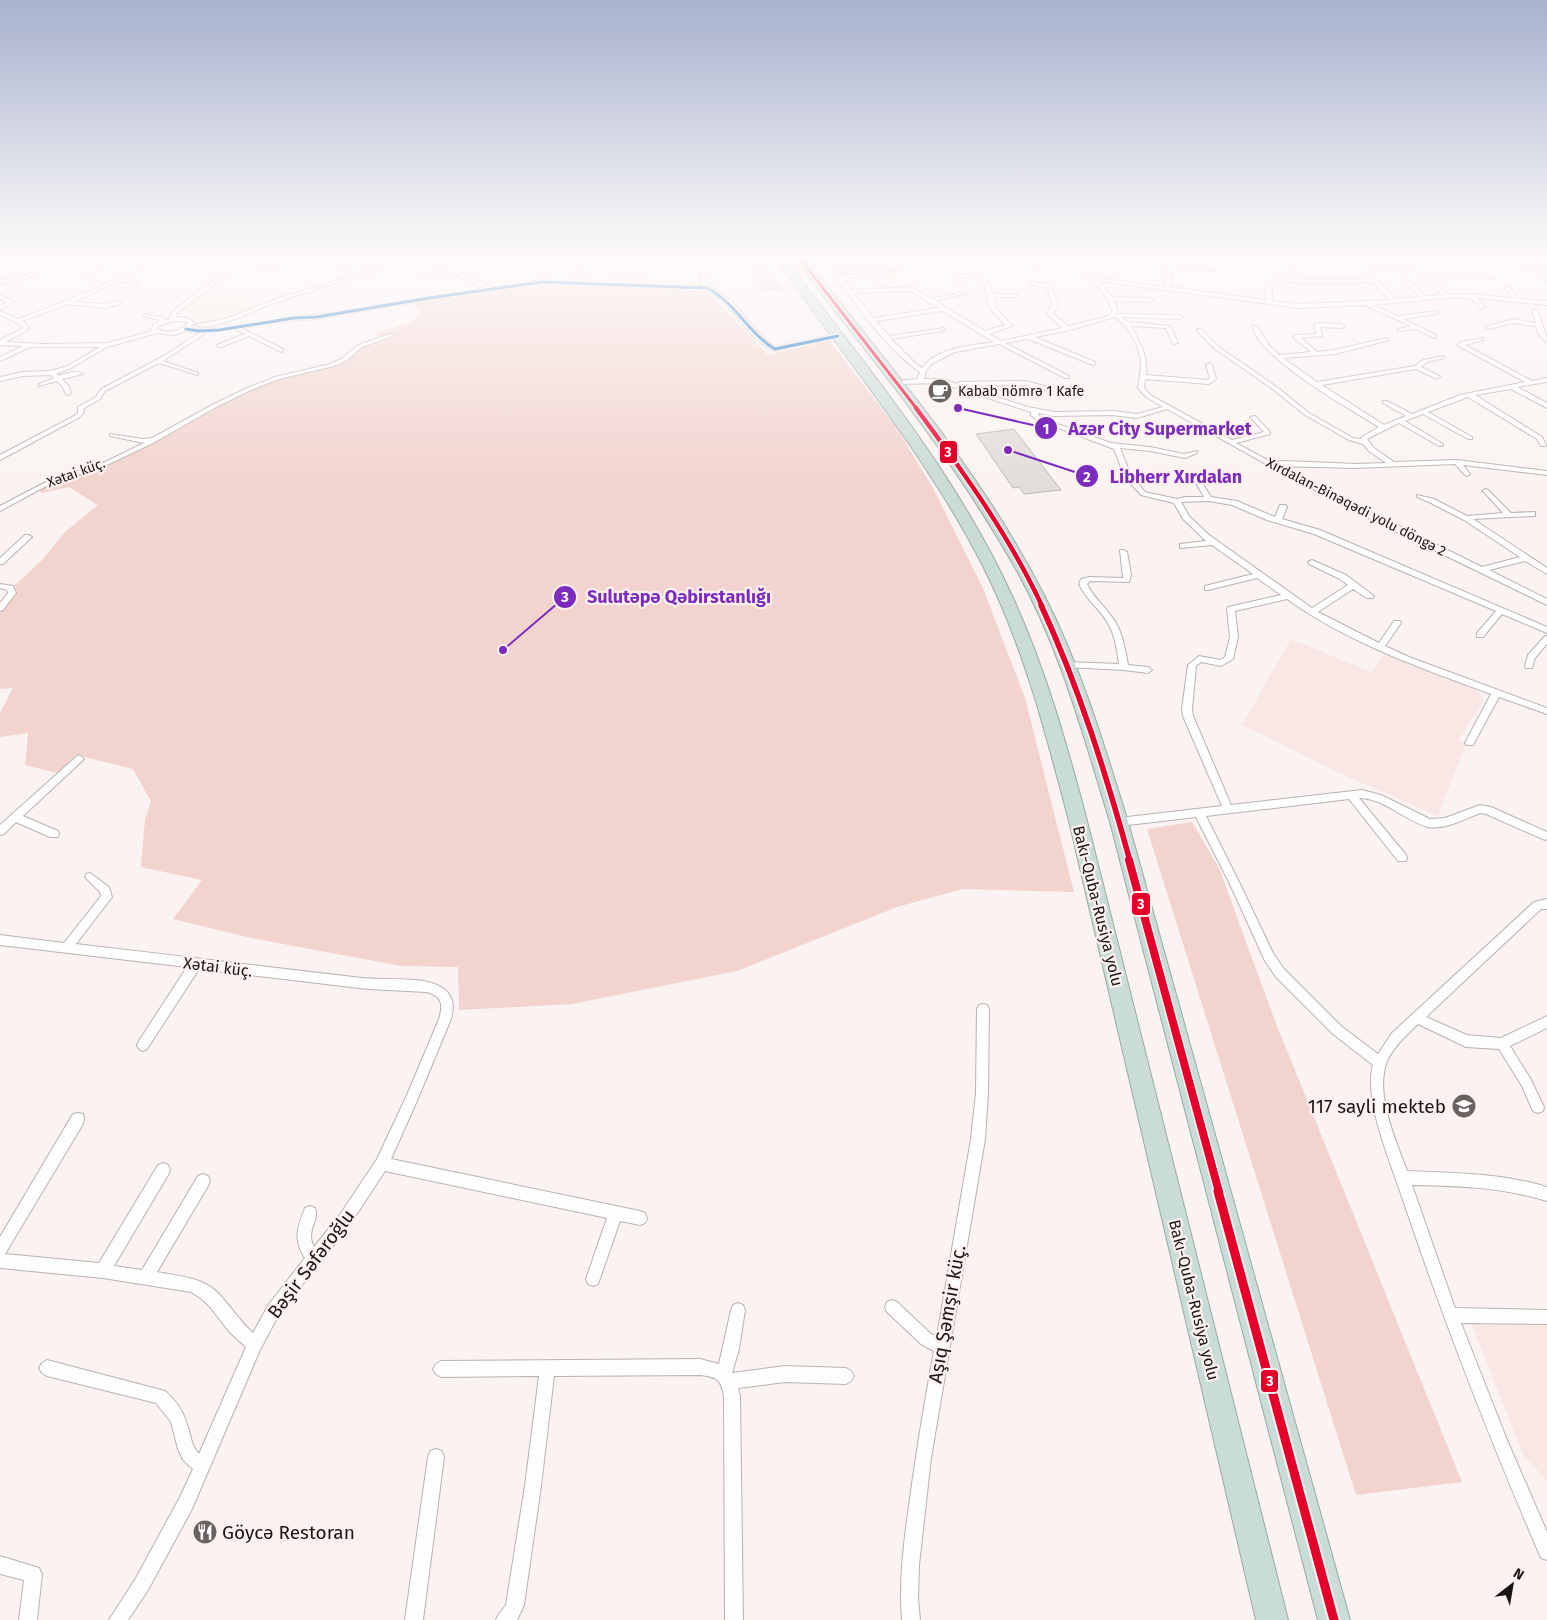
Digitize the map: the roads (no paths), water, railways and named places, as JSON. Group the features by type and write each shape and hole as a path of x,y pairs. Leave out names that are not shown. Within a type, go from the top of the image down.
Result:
{"highway":[{"name":"Bakı-Quba-Rusiya yolu","path":"835,332 940,477 970,528 1011,610 1032,664 1054,730 1078,821 1272,1620"},
{"path":"856,332 964,475 1021,566 1068,665 1119,822 1334,1620"}],"street":[{"path":"0,343 21,332"},
{"path":"0,379 23,371 52,373 69,367 108,345 156,332 172,332"},
{"path":"0,458 78,416 80,408 98,398 103,390 158,361 204,332"},
{"path":"245,332 281,350"},
{"path":"756,332 775,349 838,336"},
{"path":"884,332 911,364 923,371"},
{"path":"889,338 927,332"},
{"path":"985,333 990,332"},
{"path":"920,381 923,371 929,362 939,356 961,349 1053,332"},
{"path":"1131,332 1144,358 1143,377 1209,382 1213,379 1209,365"},
{"path":"1170,332 1175,343"},
{"path":"1201,332 1217,348 1276,389 1307,414 1351,439 1364,442 1392,464"},
{"path":"1257,332 1264,344 1291,368 1317,384 1339,401 1384,427"},
{"path":"1316,354 1296,337 1320,335 1319,332"},
{"path":"1425,332 1434,336"},
{"path":"985,333 1067,376"},
{"path":"219,346 250,334"},
{"name":"Xətai küç.","path":"0,509 48,483 107,463 249,389 277,378 332,365 345,359 360,346 392,335"},
{"path":"1030,337 1093,363"},
{"path":"1481,338 1461,345 1531,383"},
{"path":"1279,357 1335,352 1386,340"},
{"path":"0,343 29,346 108,345"},
{"path":"0,359 29,346"},
{"path":"1317,384 1417,367 1425,361 1442,357"},
{"path":"158,361 196,374"},
{"path":"1417,367 1437,377"},
{"path":"52,373 66,385 68,393"},
{"path":"42,385 71,374 80,374"},
{"name":"Xırdalan-Binəqədi yolu döngə 2","path":"1143,377 1142,391 1148,396 1270,464 1547,602"},
{"path":"1364,442 1364,438 1367,435 1384,427 1470,395 1514,388 1547,380"},
{"path":"897,384 942,381 1034,411 1054,414 1112,413 1137,416 1169,407"},
{"path":"956,385 964,383 1025,383 1050,389"},
{"path":"1514,388 1547,406"},
{"path":"1470,395 1540,438 1543,444"},
{"path":"1385,402 1411,416"},
{"path":"1034,411 1034,415 1039,419 1078,435 1112,445 1150,449 1185,456 1195,452"},
{"path":"1423,411 1470,438"},
{"path":"1231,442 1268,433 1253,417"},
{"path":"1400,421 1441,445"},
{"path":"112,435 142,441 154,440"},
{"path":"1112,445 1117,448 1124,470 1139,490 1149,496 1177,501 1209,499 1234,503 1278,520 1317,532 1547,630"},
{"path":"1270,464 1356,466 1457,462 1547,474"},
{"path":"1457,462 1467,474"},
{"path":"1195,476 1209,499"},
{"path":"1486,491 1508,514"},
{"path":"1419,496 1433,499 1458,515 1467,518 1547,572"},
{"path":"1177,501 1194,526 1258,575 1311,612 1380,647 1547,711"},
{"path":"1278,520 1283,507"},
{"path":"1467,518 1532,514"},
{"path":"0,562 28,537"},
{"path":"1183,546 1214,542"},
{"path":"1123,552 1127,574 1126,580 1089,580 1084,581 1084,584 1093,602 1109,619 1115,629 1124,666"},
{"path":"1481,570 1527,558"},
{"path":"1312,562 1343,578 1370,596"},
{"path":"1208,588 1258,575"},
{"path":"0,586 10,588 12,593 0,608"},
{"path":"1311,612 1354,586"},
{"path":"1228,809 1188,716 1187,709 1192,665 1199,659 1221,663 1228,659 1234,637 1230,609 1287,596"},
{"path":"1480,635 1500,610"},
{"path":"1380,647 1397,623"},
{"path":"1530,666 1531,657 1547,639"},
{"path":"1068,665 1124,666 1148,670"},
{"path":"1470,742 1496,693"},
{"path":"0,832 79,759"},
{"path":"1119,822 1362,794 1378,798 1430,823 1446,822 1480,809 1487,810 1545,836"},
{"path":"1351,795 1402,858"},
{"path":"1199,813 1269,957 1280,973 1337,1030 1380,1062"},
{"path":"16,818 54,834"},
{"path":"67,947 107,897 105,890 90,877"},
{"path":"1547,904 1538,905 1386,1048 1380,1062 1376,1090 1379,1106 1402,1178 1450,1315 1528,1511 1547,1552"},
{"name":"Xətai küç.","path":"0,940 368,984 436,989"},
{"path":"144,1045 196,964"},
{"name":"Bəşir Səfəroğlu","path":"118,1620 142,1584 169,1537 203,1466 255,1345 274,1309 348,1215 382,1164 412,1099 445,1019 448,1007 446,998 436,989"},
{"name":"Aşıq Şəmşir küç.","path":"911,1620 909,1598 915,1520 923,1458 978,1138 982,1092 983,1009"},
{"path":"1418,1018 1466,1040 1502,1044 1547,1022"},
{"path":"1502,1044 1526,1082 1538,1107"},
{"path":"0,1250 78,1119"},
{"path":"382,1164 640,1218"},
{"path":"103,1271 164,1170"},
{"path":"1402,1178 1507,1182 1547,1194"},
{"path":"145,1278 203,1181"},
{"path":"310,1213 303,1236 304,1246 314,1258"},
{"path":"593,1279 616,1213"},
{"path":"0,1261 103,1271 192,1285 206,1292 245,1337 255,1345"},
{"path":"892,1307 926,1339 942,1347"},
{"path":"734,1620 732,1406 727,1377 738,1310"},
{"path":"1450,1315 1547,1317"},
{"path":"441,1369 700,1367 714,1368 727,1377 785,1374 846,1376"},
{"path":"47,1368 160,1396 169,1404 180,1424 186,1452 193,1461 203,1466"},
{"path":"505,1620 512,1613 515,1605 533,1486 547,1369"},
{"path":"414,1620 436,1457"},
{"path":"0,1565 33,1574 28,1620"}],"place":[{"name":"Kabab nömrə 1 Kafe","path":"940,391"},
{"name":"Azər City Supermarket","path":"958,408"},
{"name":"Libherr Xırdalan","path":"1008,450"},
{"name":"Sulutəpə Qəbirstanlığı","path":"503,650"},
{"name":"117 sayli mekteb","path":"1464,1106"},
{"name":"Göycə Restoran","path":"205,1532"}]}
